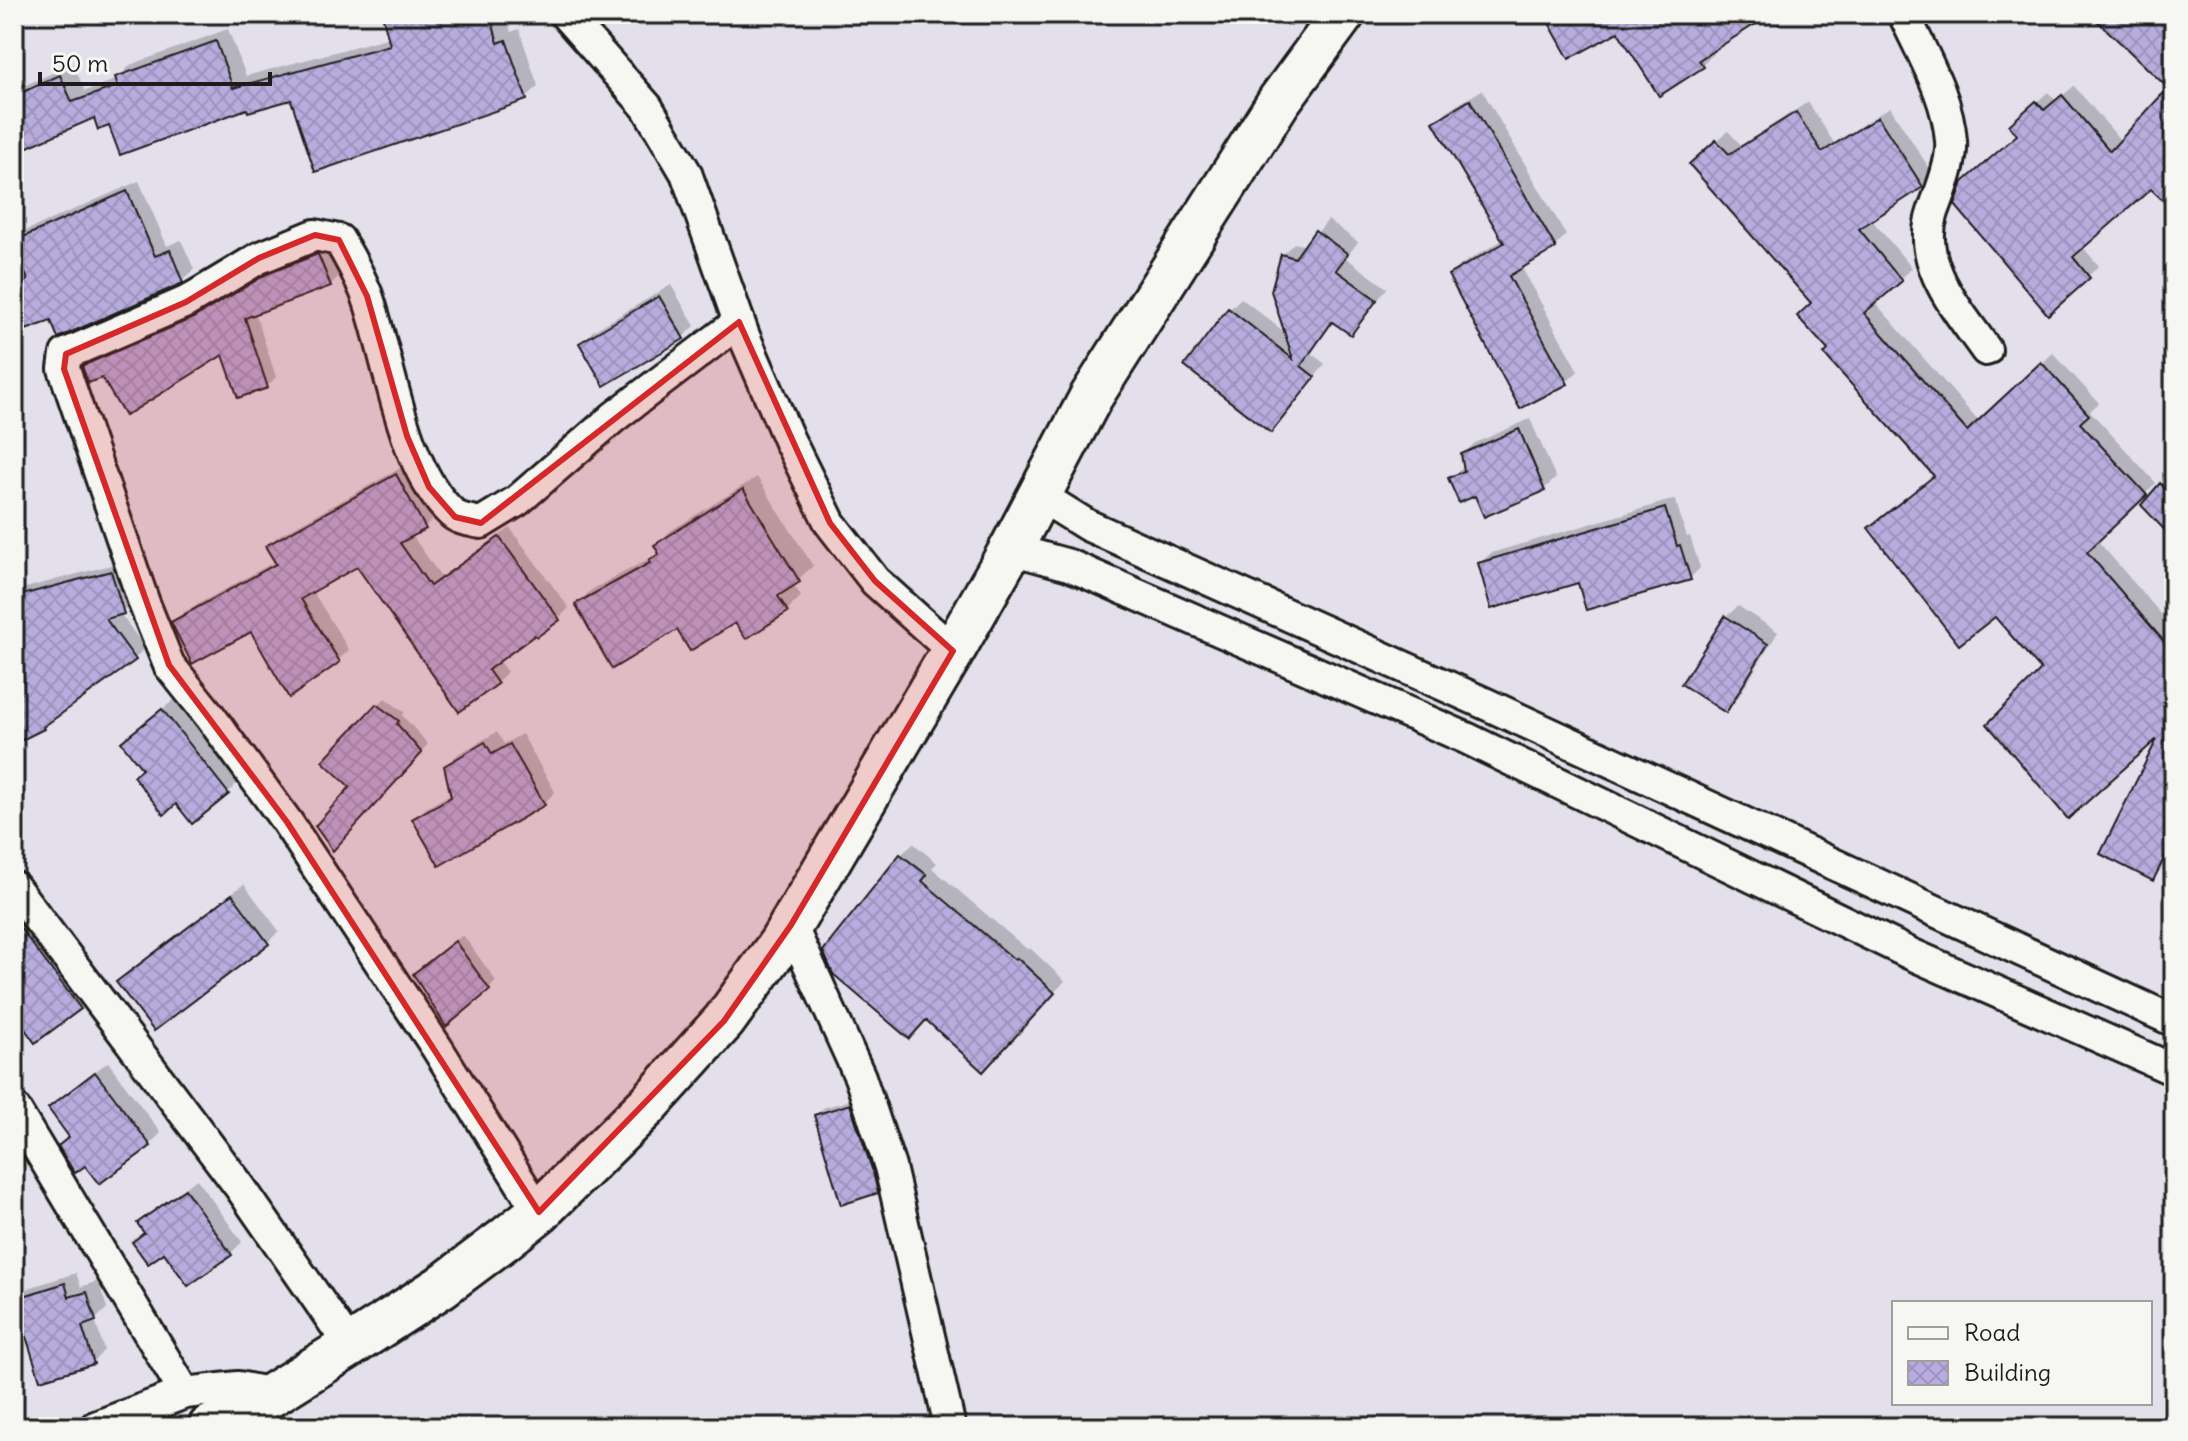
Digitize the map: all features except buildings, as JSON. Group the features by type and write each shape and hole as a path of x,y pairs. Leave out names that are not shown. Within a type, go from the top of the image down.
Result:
{"main road":[{"path":"210,1427 273,1394 441,1287 539,1212 648,1105 724,1021 791,925 953,651 1091,397 1279,101 1343,14"}],"street":[{"path":"565,14 647,107 686,173 739,322 789,440 830,523 875,581 953,651"},
{"path":"1904,14 1941,94 1952,143 1943,186 1931,216 1928,242 1934,267 1952,302 1986,350"},
{"path":"539,1212 437,1048 287,822 169,665 144,603 64,369 66,354 186,302 259,258 315,235 339,240 354,264 367,296 407,436 429,487 455,517 481,523 517,501 614,417 739,322"},
{"path":"1039,495 1087,525 1484,703 2174,1021"},
{"path":"1011,549 1069,565 1466,738 1911,954 2174,1070"},
{"path":"14,887 240,1187 350,1346"},
{"path":"791,925 860,1077 890,1167 950,1427"},
{"path":"14,1108 185,1393"},
{"path":"95,1427 185,1393 238,1387 273,1394"}],"highlighted area":[{"path":"315,235 339,240 367,296 407,436 429,487 455,517 481,523 739,322 830,523 875,581 953,651 791,925 724,1021 539,1212 287,822 169,665 64,369 66,354 186,302 259,258"}]}
